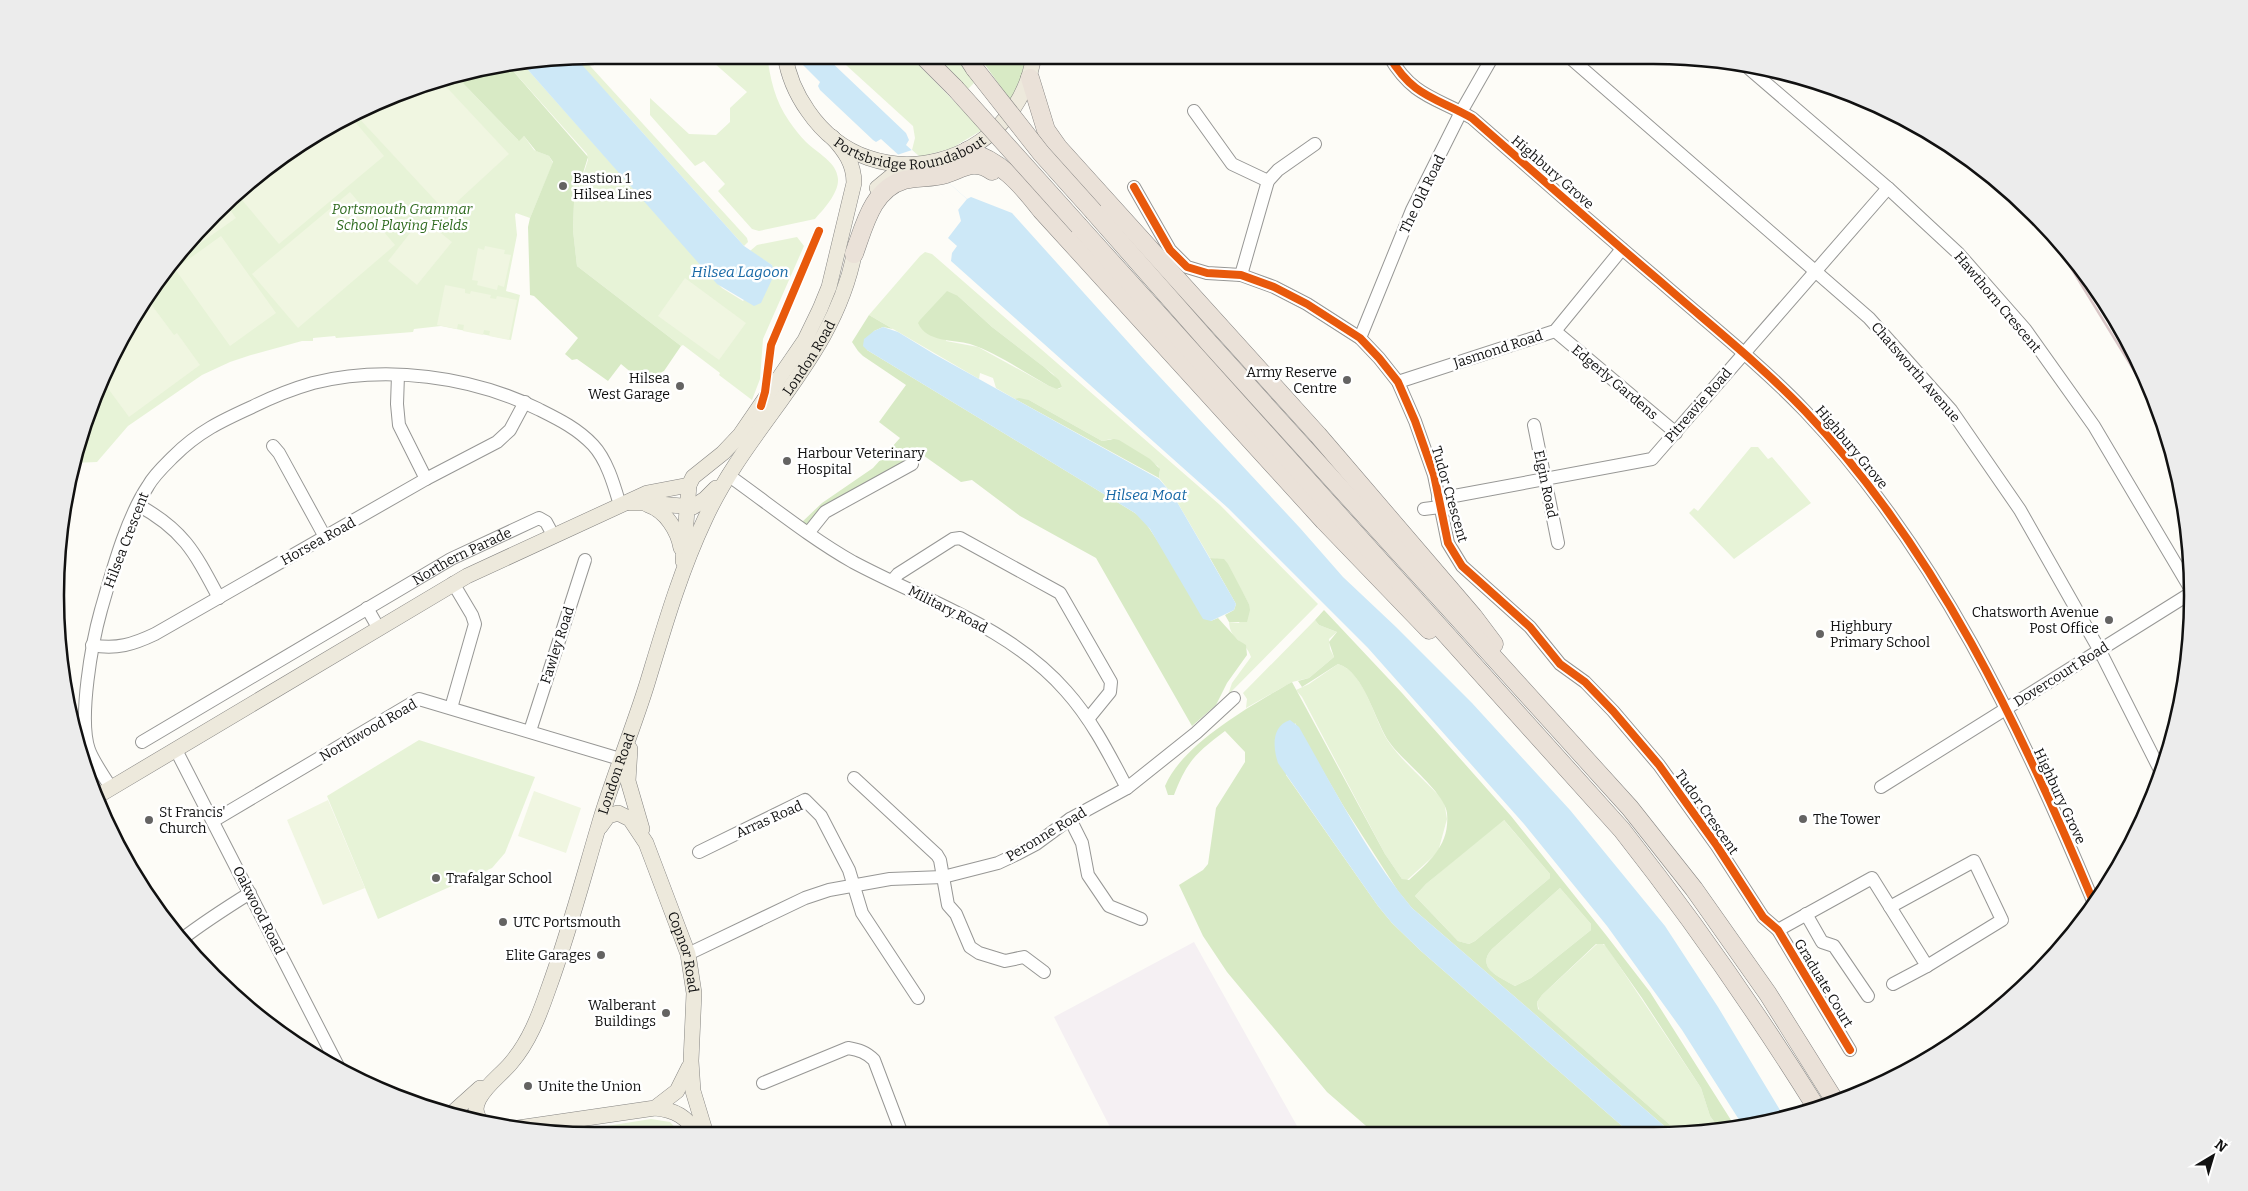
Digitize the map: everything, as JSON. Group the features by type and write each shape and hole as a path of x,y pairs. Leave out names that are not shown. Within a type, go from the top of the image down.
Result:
{"highway":[{"path":"931,64 955,88 1622,830 1678,901 1749,1003 1813,1102"},
{"path":"973,64 1041,153 1466,629 1548,714 1630,808 1694,890 1768,994 1833,1096"},
{"path":"1030,78 1046,130 1058,147 1318,435 1473,616 1548,714"},
{"path":"967,151 979,154 1006,171 1023,187 1041,210 1324,521 1579,781"},
{"path":"854,254 869,214 879,198 906,171 947,173 968,164 977,164 987,167 1011,184 1041,210"}],"main road":[{"name":"Portsbridge Roundabout","path":"787,64 791,81 800,100 814,120 832,137 851,150 906,171 967,151 993,134 1021,98 1030,78 1033,64"},
{"name":"London Road","path":"682,572 689,485 694,476 723,454 740,435 796,355 820,309 833,272 854,183 854,175 847,155 832,137"},
{"name":"London Road","path":"505,1070 519,1053 538,1017 552,980 620,759 636,718 682,572 706,518 731,471 818,348 838,305 854,254"},
{"path":"622,504 639,503 686,508 693,507 705,499 731,471"},
{"name":"Northern Parade","path":"102,793 453,583 647,493 674,490 689,485"},
{"name":"London Road","path":"639,503 655,507 674,528 682,549 682,572"},
{"name":"London Road","path":"636,718 630,745 628,781 632,802 646,843"},
{"name":"Copnor Road","path":"599,829 611,814 622,814 634,823 646,843 688,954 694,993 691,1061 693,1091 704,1127"},
{"path":"655,1108 677,1091 691,1061"},
{"path":"457,1109 491,1078 505,1070"},
{"path":"477,1113 478,1101 505,1070"},
{"path":"543,1124 655,1108 673,1111 684,1117 692,1127"}],"street":[{"name":"Highbury Grove","path":"1395,64 1409,83 1422,94 1472,118 1743,353 1805,411 1882,502 1936,582 2005,709 2068,841 2091,896"},
{"name":"The Old Road","path":"1360,338 1412,210 1461,112 1488,64"},
{"name":"Chatsworth Avenue","path":"1577,64 1869,318 1951,410 2020,510 2100,650 2157,764"},
{"name":"Hawthorn Crescent","path":"1755,74 1888,188 1960,254 2025,329 2094,426 2183,577"},
{"path":"1194,111 1206,119 1232,164 1268,181"},
{"path":"1241,275 1268,181 1278,170 1315,144"},
{"name":"Tudor Crescent","path":"1134,187 1170,250 1188,267 1207,273 1241,275 1274,287 1307,304 1360,338 1398,382 1415,421 1434,475 1448,543 1462,566 1530,627 1560,664 1585,682 1613,711 1659,765 1717,846 1762,917 1778,930"},
{"name":"Pitreavie Road","path":"1439,503 1652,459 1888,188"},
{"name":"Jasmond Road","path":"1398,382 1555,331 1622,249"},
{"name":"Edgerly Gardens","path":"1555,331 1676,433"},
{"path":"398,375 397,404 399,425 426,479"},
{"name":"Hilsea Crescent","path":"111,788 89,750 85,734 87,688 92,645 110,578 138,505 148,486 173,456 193,438 217,422 276,396 314,383 359,376 398,375 459,383 501,393 556,416 592,445 604,462 622,504"},
{"name":"Horsea Road","path":"92,645 111,648 135,643 155,634 426,479 497,442 510,430 525,402"},
{"name":"Elgin Road","path":"1534,425 1558,543"},
{"path":"274,446 325,537"},
{"path":"808,532 825,512 912,464"},
{"name":"Military Road","path":"731,471 808,532 842,555 971,620 1014,645 1056,680 1088,719 1127,788"},
{"path":"1424,509 1439,503"},
{"path":"138,505 164,520 184,538 219,598"},
{"name":"Northern Parade","path":"142,742 470,548 542,518 553,535"},
{"path":"892,581 898,574 953,539 960,538 1060,593 1111,682 1110,692 1088,719"},
{"name":"Fawley Road","path":"530,731 585,560"},
{"path":"451,708 475,624 472,615 453,583"},
{"name":"Dovercourt Road","path":"1881,788 2184,597"},
{"path":"367,608 379,628"},
{"name":"Peronne Road","path":"688,954 805,898 854,884 890,879 943,877 998,863 1036,844 1070,819 1127,788 1196,733 1234,698"},
{"name":"Northwood Road","path":"213,821 414,700 419,699 620,759"},
{"path":"190,714 200,735"},
{"name":"Oakwood Road","path":"176,750 334,1058"},
{"path":"854,778 937,855 940,860 948,905 956,914 970,947 1005,961 1024,957 1044,972"},
{"name":"Arras Road","path":"699,852 805,800 821,816 854,884"},
{"path":"1070,819 1082,843 1088,875 1110,906 1141,919"},
{"path":"1890,907 1974,861 2002,920 1927,966 1893,984"},
{"path":"1778,930 1872,878 1927,966"},
{"path":"854,884 862,913 918,998"},
{"path":"187,935 250,893"},
{"path":"1806,914 1822,942 1834,946 1868,996"},
{"name":"Graduate Court","path":"1778,930 1850,1050"},
{"path":"763,1082 848,1048 858,1050 867,1053 874,1060 899,1127"}],"shaded area":[{"path":"1194,942 1298,1127 1110,1127 1054,1017"}],"green space":[{"path":"579,64 588,64 747,238 748,242 744,246"},
{"path":"715,64 769,64 774,89 784,113 802,137 810,146 826,158 837,173 838,184 836,190 830,201 815,219 759,231 752,229 718,191 725,184 704,161 695,166 650,115 650,98 689,134 716,135 730,122 730,108 747,92"},
{"path":"845,64 918,64 982,130 952,148 920,157 912,150 915,138 913,126"},
{"path":"944,64 962,64 974,83 968,89"},
{"path":"984,64 1027,64 1011,101"},
{"path":"526,68 722,288 743,301 772,265 750,251 757,245 797,237 804,246 763,339 760,379 752,400 719,375 720,373 683,345 681,346 577,266 573,230 574,202 588,160 587,154 513,70"},
{"path":"513,70 588,157 574,202 573,230 577,266 681,346 664,371 651,378 645,384 621,364 608,381 577,359 572,360 565,354 578,338 534,296 530,295 528,227 553,162 549,156 536,151 524,136 519,141 461,81"},
{"name":"Portsmouth Grammar School Playing Fields","path":"461,81 518,140 524,136 534,150 549,156 553,163 530,218 516,213 515,215 517,235 506,291 520,295 511,340 441,326 414,329 413,332 313,338 313,341 302,341 251,355 202,375 128,426 97,462 81,463 92,425 104,392 119,360 153,300 219,219 300,153 360,119 392,104"},
{"path":"445,86 509,154 446,212 360,119 392,104"},
{"path":"355,122 384,156 279,244 241,199 300,153"},
{"path":"350,192 395,245 298,328 252,274"},
{"path":"230,209 236,218 194,248"},
{"path":"422,218 452,242 417,285 388,261"},
{"path":"221,236 276,313 230,346 176,270"},
{"path":"485,246 505,250 504,254 511,255 504,287 498,285 497,290 477,285 478,281 472,280 478,248 484,250"},
{"path":"925,252 932,254 1220,505 1318,604 1228,695 1232,683 1251,657 1245,647 1232,633 1229,622 1239,623 1249,604 1224,560 1210,558 1173,495 1159,478 1158,466 1111,439 1102,441 1029,400 1015,399 996,388 993,378 980,373 979,379 869,315","holes":["958,296 992,327 1053,374 1062,387 1059,389 1049,386 978,347 946,341"]},
{"path":"685,278 746,323 719,360 658,316"},
{"path":"445,285 465,289 465,293 470,294 471,291 491,295 490,298 496,299 497,296 517,300 509,340 489,336 490,331 484,330 483,335 463,331 464,325 458,324 457,329 437,325"},
{"path":"947,291 958,296 992,327 1044,367 1059,380 1062,387 1057,389 1049,386 1000,357 980,348 963,342 934,337 922,329 918,323"},
{"path":"151,304 174,335 177,333 200,365 129,417 107,387 135,330"},
{"path":"869,315 893,329 883,327 874,331 867,350 1143,519 1211,621 1218,618 1238,640 1246,645 1247,655 1227,683 1216,705 1192,726 1096,558 1020,516 972,480 961,482 920,453 820,511 807,526 801,523 822,503 873,468 900,438 879,422 906,385 863,356 852,342"},
{"path":"1015,399 1029,400 1102,441 1119,440 1150,459 1160,469 1159,478"},
{"path":"1751,447 1758,447 1768,459 1772,457 1811,503 1734,559 1689,513 1694,508 1698,511"},
{"path":"1210,558 1224,559 1228,564 1249,604 1250,610 1247,622 1229,622 1225,615 1234,610 1236,604"},
{"path":"1324,610 1402,693 1511,816 1650,992 1732,1121 1716,1124 1710,1116 1701,1088 1604,944 1596,944 1542,995 1537,1002 1538,1009 1672,1126 1665,1127 1412,908 1398,891 1344,807 1295,723 1286,775 1378,906 1392,923 1421,951 1623,1127 1367,1127 1327,1092 1227,972 1203,936 1179,885 1203,870 1208,864 1216,808 1245,762 1245,752 1225,731 1194,758 1183,774 1174,795 1168,795 1165,786 1174,770 1187,755 1220,726 1292,682 1385,854 1402,879 1409,880 1431,859 1442,843 1445,834 1447,813 1445,805 1432,787 1390,743 1355,677 1338,664 1302,687 1298,681 1309,678 1334,657 1329,642 1337,632 1319,625 1315,620","holes":["1504,820 1550,874 1550,878 1469,944 1458,941 1415,896 1426,884","1560,888 1591,924 1591,930 1531,978 1515,986 1492,971 1486,962 1487,956 1492,949"]},
{"path":"1315,620 1319,625 1337,632 1329,639 1330,649 1334,657 1309,678 1292,682 1246,708 1247,699 1243,693"},
{"path":"1338,664 1355,676 1362,686 1383,732 1394,749 1444,801 1447,819 1438,852 1406,881 1402,879 1385,854 1302,697 1296,690 1309,684"},
{"path":"419,740 535,777 505,853 492,868 378,919 327,796"},
{"path":"534,791 581,808 566,853 518,836"},
{"path":"328,800 365,888 323,905 287,820"},
{"path":"1503,819 1550,874 1550,878 1475,941 1469,944 1458,941 1415,896 1426,884"},
{"path":"1560,888 1591,924 1591,930 1531,978 1515,986 1488,967 1486,962 1487,956 1492,949"},
{"path":"1601,943 1606,946 1701,1088 1710,1116 1716,1124 1672,1126 1539,1010 1537,1002 1542,995 1597,944"},
{"path":"651,1119 670,1122 675,1127 600,1127"}],"water":[{"name":"Hilsea Lagoon","path":"582,64 744,246 772,265 775,273 761,303 754,306 717,284 526,68"},
{"path":"802,64 833,64 906,133 909,140 906,145 967,199 971,197 1012,213 1343,577 1472,703 1570,810 1665,926 1718,1007 1781,1111 1739,1120 1682,1030 1607,926 1524,824 1368,648 1228,508 951,261 952,253 957,246 948,238 961,221 958,209 881,139 876,142 873,140 820,90 818,86 820,82"},
{"name":"Hilsea Moat","path":"883,327 898,332 934,354 1159,479 1173,495 1231,595 1236,604 1234,610 1211,621 1203,619 1150,529 1135,513 867,350 863,346 864,339"},
{"path":"1290,720 1299,727 1365,843 1412,908 1665,1127 1623,1127 1421,951 1392,923 1378,906 1278,763 1275,751 1275,738 1279,727"}],"pier":[{"path":"912,150 967,199 958,210 897,155"}],"railway":[{"path":"2073,270 2133,369"}],"cycle path":[{"path":"1394,64 1416,88 1472,118 1753,361 1805,411 1852,465 1895,521 1935,581 1971,643 2005,706 2036,771 2091,896"},
{"path":"1134,187 1170,250 1187,267 1207,273 1241,275 1274,287 1307,304 1360,338 1379,358 1398,382 1415,421 1434,475 1448,543 1462,566 1530,627 1560,664 1585,682 1613,711 1659,765 1717,846 1763,917 1778,930 1850,1050"},
{"path":"761,406 765,392 771,345 819,231"}],"place":[{"name":"Bastion 1 Hilsea Lines","path":"563,186"},
{"name":"Army Reserve Centre","path":"1347,380"},
{"name":"Hilsea West Garage","path":"680,386"},
{"name":"Harbour Veterinary Hospital","path":"787,461"},
{"name":"Chatsworth Avenue Post Office","path":"2109,620"},
{"name":"Highbury Primary School","path":"1820,634"},
{"name":"The Tower","path":"1803,819"},
{"name":"St Francis' Church","path":"149,820"},
{"name":"Trafalgar School","path":"436,878"},
{"name":"UTC Portsmouth","path":"503,922"},
{"name":"Elite Garages","path":"601,955"},
{"name":"Walberant Buildings","path":"666,1013"},
{"name":"Unite the Union","path":"528,1086"}]}
